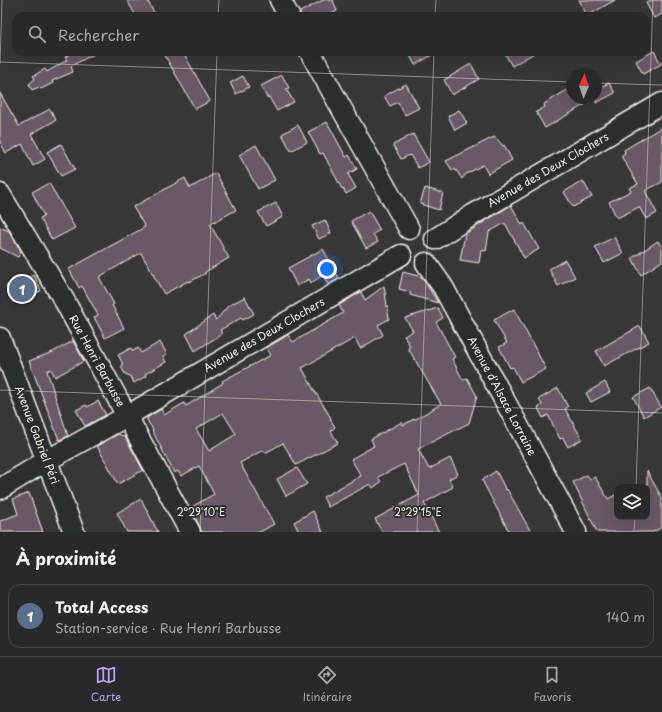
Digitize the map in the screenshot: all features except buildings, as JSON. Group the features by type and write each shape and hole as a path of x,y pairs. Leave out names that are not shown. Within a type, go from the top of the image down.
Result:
{"street":[{"path":"280,0 288,12"},
{"path":"312,56 409,229"},
{"name":"Avenue des Deux Clochers","path":"435,238 662,103"},
{"name":"Rue Henri Barbusse","path":"0,194 64,300 190,532"},
{"path":"421,227 427,230 435,238 436,250 434,255 426,263 420,265 410,263 401,255 399,243 404,233 409,229 421,227"},
{"name":"Avenue des Deux Clochers","path":"46,461 127,416 401,255"},
{"name":"Avenue d'Alsace Lorraine","path":"426,263 443,287 576,532"},
{"name":"Avenue Gabriel Péri","path":"0,338 74,532"},
{"path":"0,489 46,461"}],"place":[{"name":"Total Access","path":"22,289"}]}
